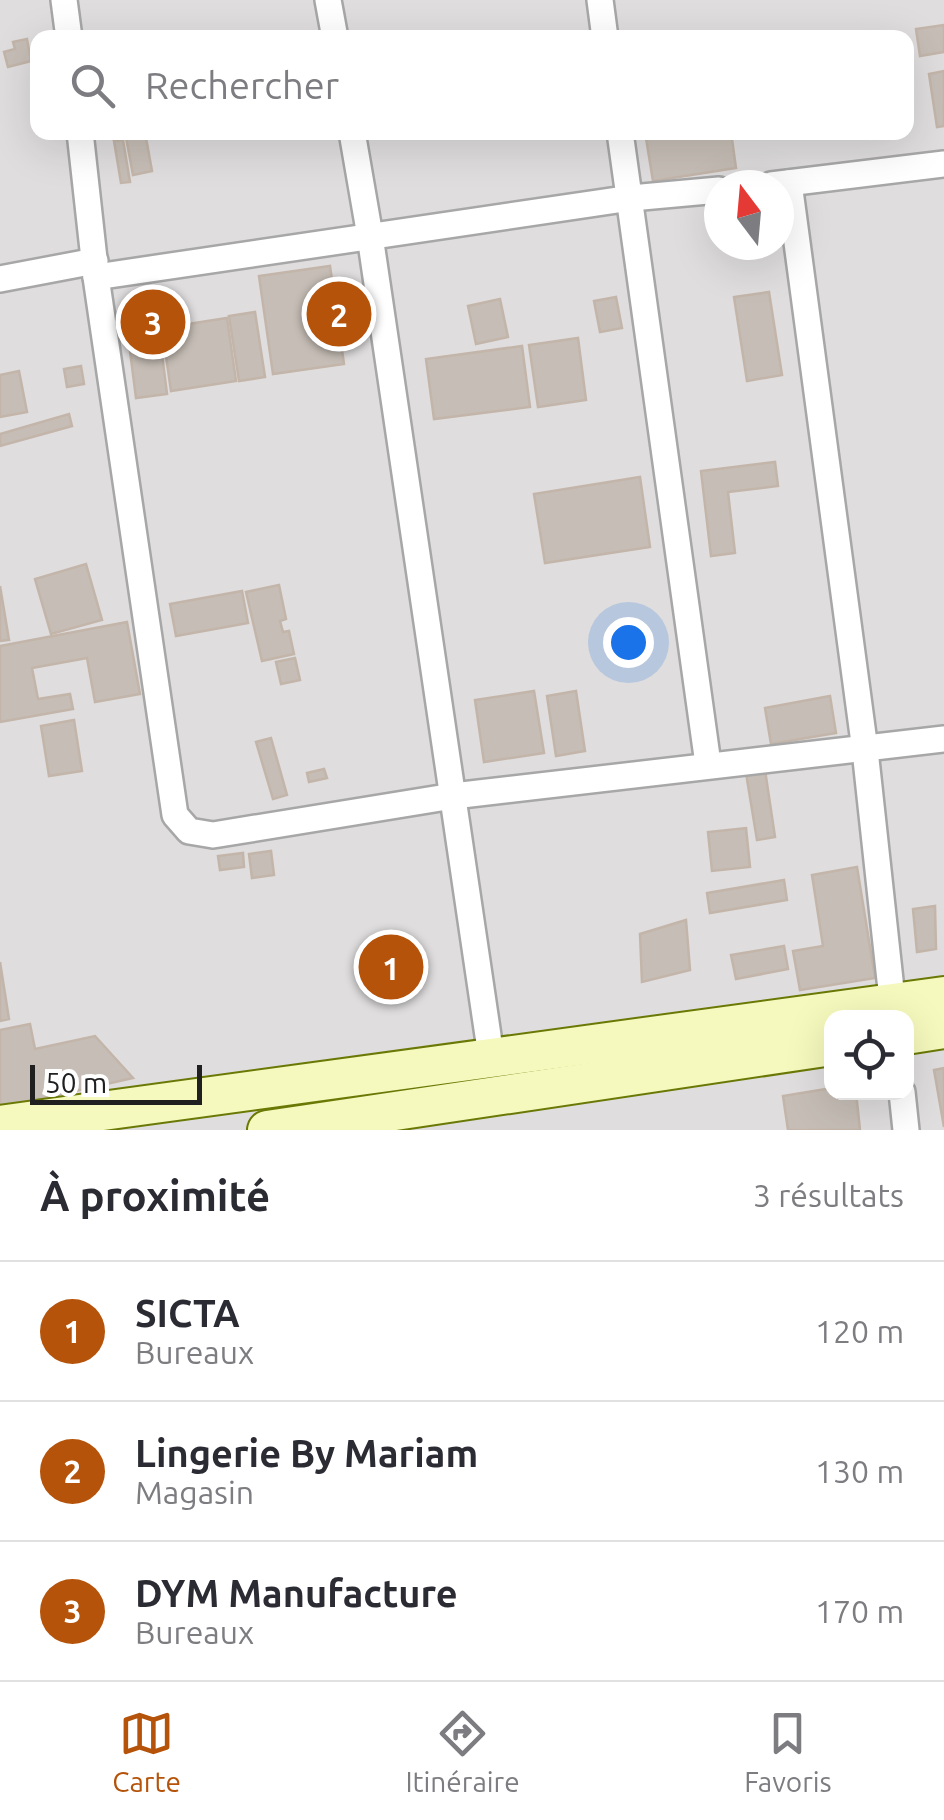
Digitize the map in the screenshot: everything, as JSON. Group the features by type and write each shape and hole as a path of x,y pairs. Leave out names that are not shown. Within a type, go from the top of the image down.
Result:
{"main road":[{"path":"914,1010 944,996"},
{"path":"914,1022 944,1029"},
{"path":"0,1126 492,1056 824,1025"},
{"path":"267,1130 824,1047"}],"street":[{"path":"64,0 68,30"},
{"path":"328,0 334,30"},
{"path":"600,0 605,30"},
{"path":"81,140 95,269 175,816 190,832 213,835 453,796 944,739"},
{"path":"353,140 492,1056"},
{"path":"621,140 708,764"},
{"path":"794,182 944,164"},
{"path":"0,279 370,236 630,198 704,191"},
{"path":"791,260 865,750 897,1010"},
{"path":"903,1100 906,1130"}],"shaded area":[{"path":"0,0 944,0 944,1130 0,1130"}],"building":[{"path":"944,25 944,52 920,56 916,29"},
{"path":"27,39 30,61 8,67 4,52 15,49 13,42"},
{"path":"944,71 944,126 937,127 929,74"},
{"path":"123,140 130,182 121,183 114,141"},
{"path":"126,140 146,140 152,171 133,175"},
{"path":"646,140 732,140 736,168 653,181"},
{"path":"330,266 344,364 273,374 259,276"},
{"path":"769,292 782,375 747,381 734,297"},
{"path":"616,297 622,328 600,332 594,301"},
{"path":"500,299 508,337 476,344 468,306"},
{"path":"255,312 265,377 239,381 229,316"},
{"path":"227,318 236,381 171,391 162,328"},
{"path":"578,338 586,400 538,407 529,345"},
{"path":"160,339 167,394 136,398 129,343"},
{"path":"522,346 530,407 434,419 426,359"},
{"path":"81,366 84,384 67,387 64,369"},
{"path":"19,371 27,412 0,417 0,375"},
{"path":"69,414 72,426 0,446 0,434"},
{"path":"775,462 778,486 728,492 735,553 711,556 701,471"},
{"path":"640,477 650,547 545,563 534,494"},
{"path":"86,564 102,620 51,634 35,579"},
{"path":"279,585 286,619 280,621 283,632 289,631 294,654 262,661 246,592"},
{"path":"0,586 9,640 0,641"},
{"path":"242,591 248,623 176,636 170,604"},
{"path":"127,622 140,694 95,702 87,658 32,668 38,699 70,694 73,709 0,722 0,646"},
{"path":"295,658 300,680 281,684 276,662"},
{"path":"534,691 544,753 484,762 475,700"},
{"path":"576,691 585,751 556,756 547,696"},
{"path":"830,696 836,733 771,744 765,708"},
{"path":"74,720 82,771 49,776 41,726"},
{"path":"271,738 287,795 273,799 256,742"},
{"path":"324,769 327,778 309,782 307,773"},
{"path":"765,770 775,837 757,840 746,773"},
{"path":"746,828 750,867 712,871 708,832"},
{"path":"271,851 274,875 252,878 249,854"},
{"path":"243,853 244,867 220,870 218,856"},
{"path":"857,867 875,978 800,990 793,951 823,946 812,875"},
{"path":"784,880 787,900 710,913 707,893"},
{"path":"935,906 936,949 917,952 913,909"},
{"path":"686,920 690,970 642,982 640,934"},
{"path":"784,946 788,969 736,979 731,955"},
{"path":"0,962 9,1019 0,1021"},
{"path":"30,1024 35,1049 95,1036 133,1078 0,1108 0,1030"},
{"path":"944,1068 944,1127 934,1070"},
{"path":"824,1089 824,1100 857,1100 860,1130 788,1130 783,1096"}],"place":[{"name":"Lingerie By Mariam","path":"339,314"},
{"name":"DYM Manufacture","path":"153,322"},
{"name":"SICTA","path":"391,967"}]}
